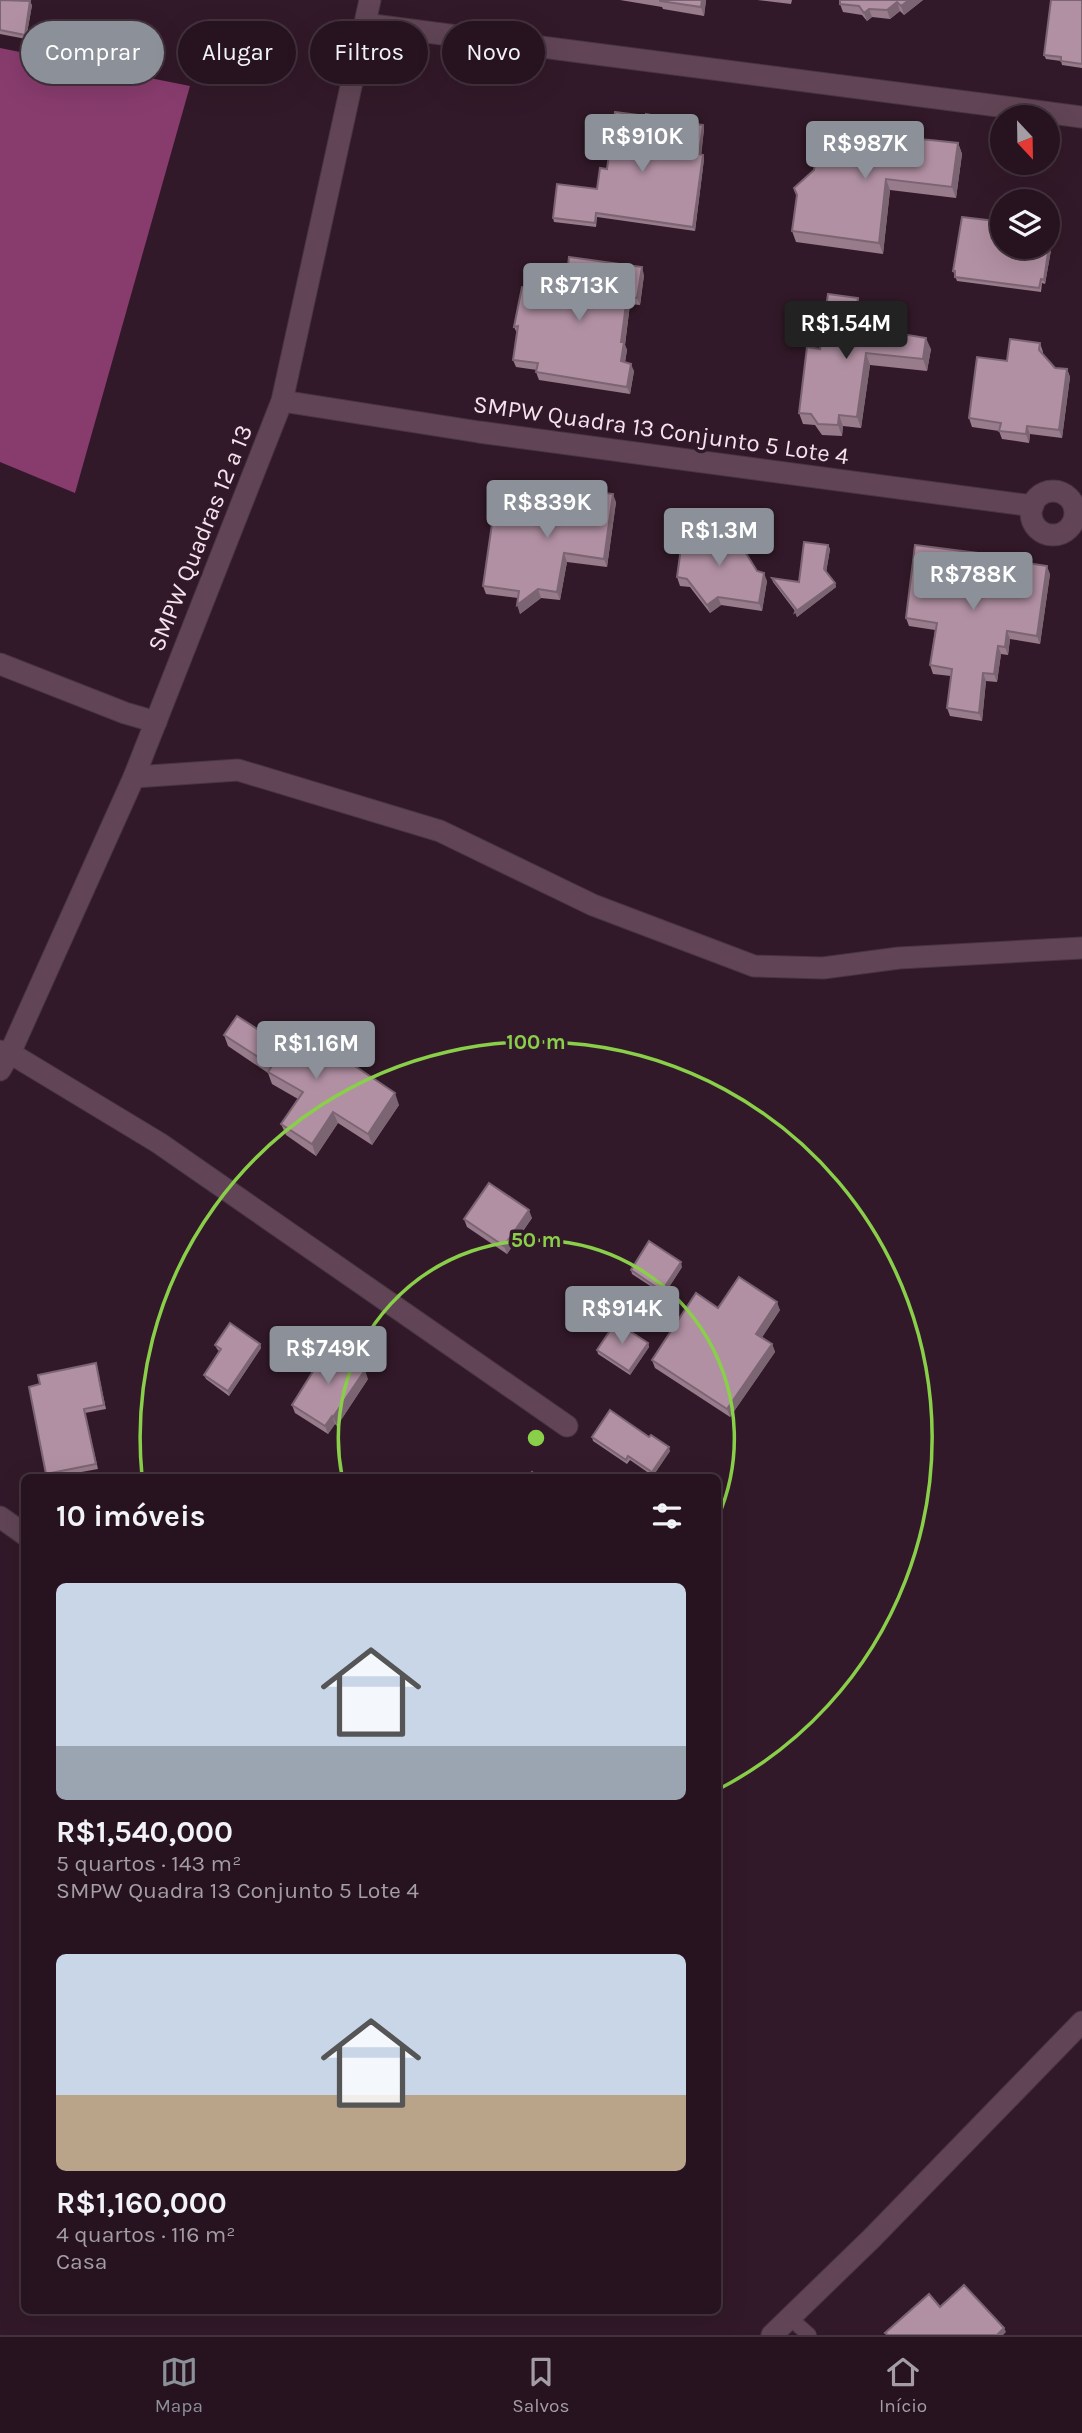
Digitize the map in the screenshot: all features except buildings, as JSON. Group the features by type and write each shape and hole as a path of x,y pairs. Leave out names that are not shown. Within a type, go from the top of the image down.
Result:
{"street":[{"name":"SMPW Quadras 12 a 13","path":"366,21 370,0"},
{"path":"428,32 1082,117"},
{"name":"SMPW Quadras 12 a 13","path":"3,1058 134,777 282,401 352,84"},
{"name":"SMPW Quadra 13 Conjunto 5 Lote 4","path":"282,401 479,432 1033,506"},
{"path":"0,664 125,713 156,722"},
{"path":"134,777 238,770 440,831 593,905 754,966 823,968 899,958 1082,948"},
{"path":"3,1058 159,1143 567,1426"},
{"path":"0,1517 21,1532"},
{"path":"772,2335 872,2238 1082,2021"}],"lane":[{"path":"790,2318 809,2335"}],"shaded area":[{"path":"0,48 21,52 21,84 164,84 164,81 190,86 75,493 0,462"}]}
